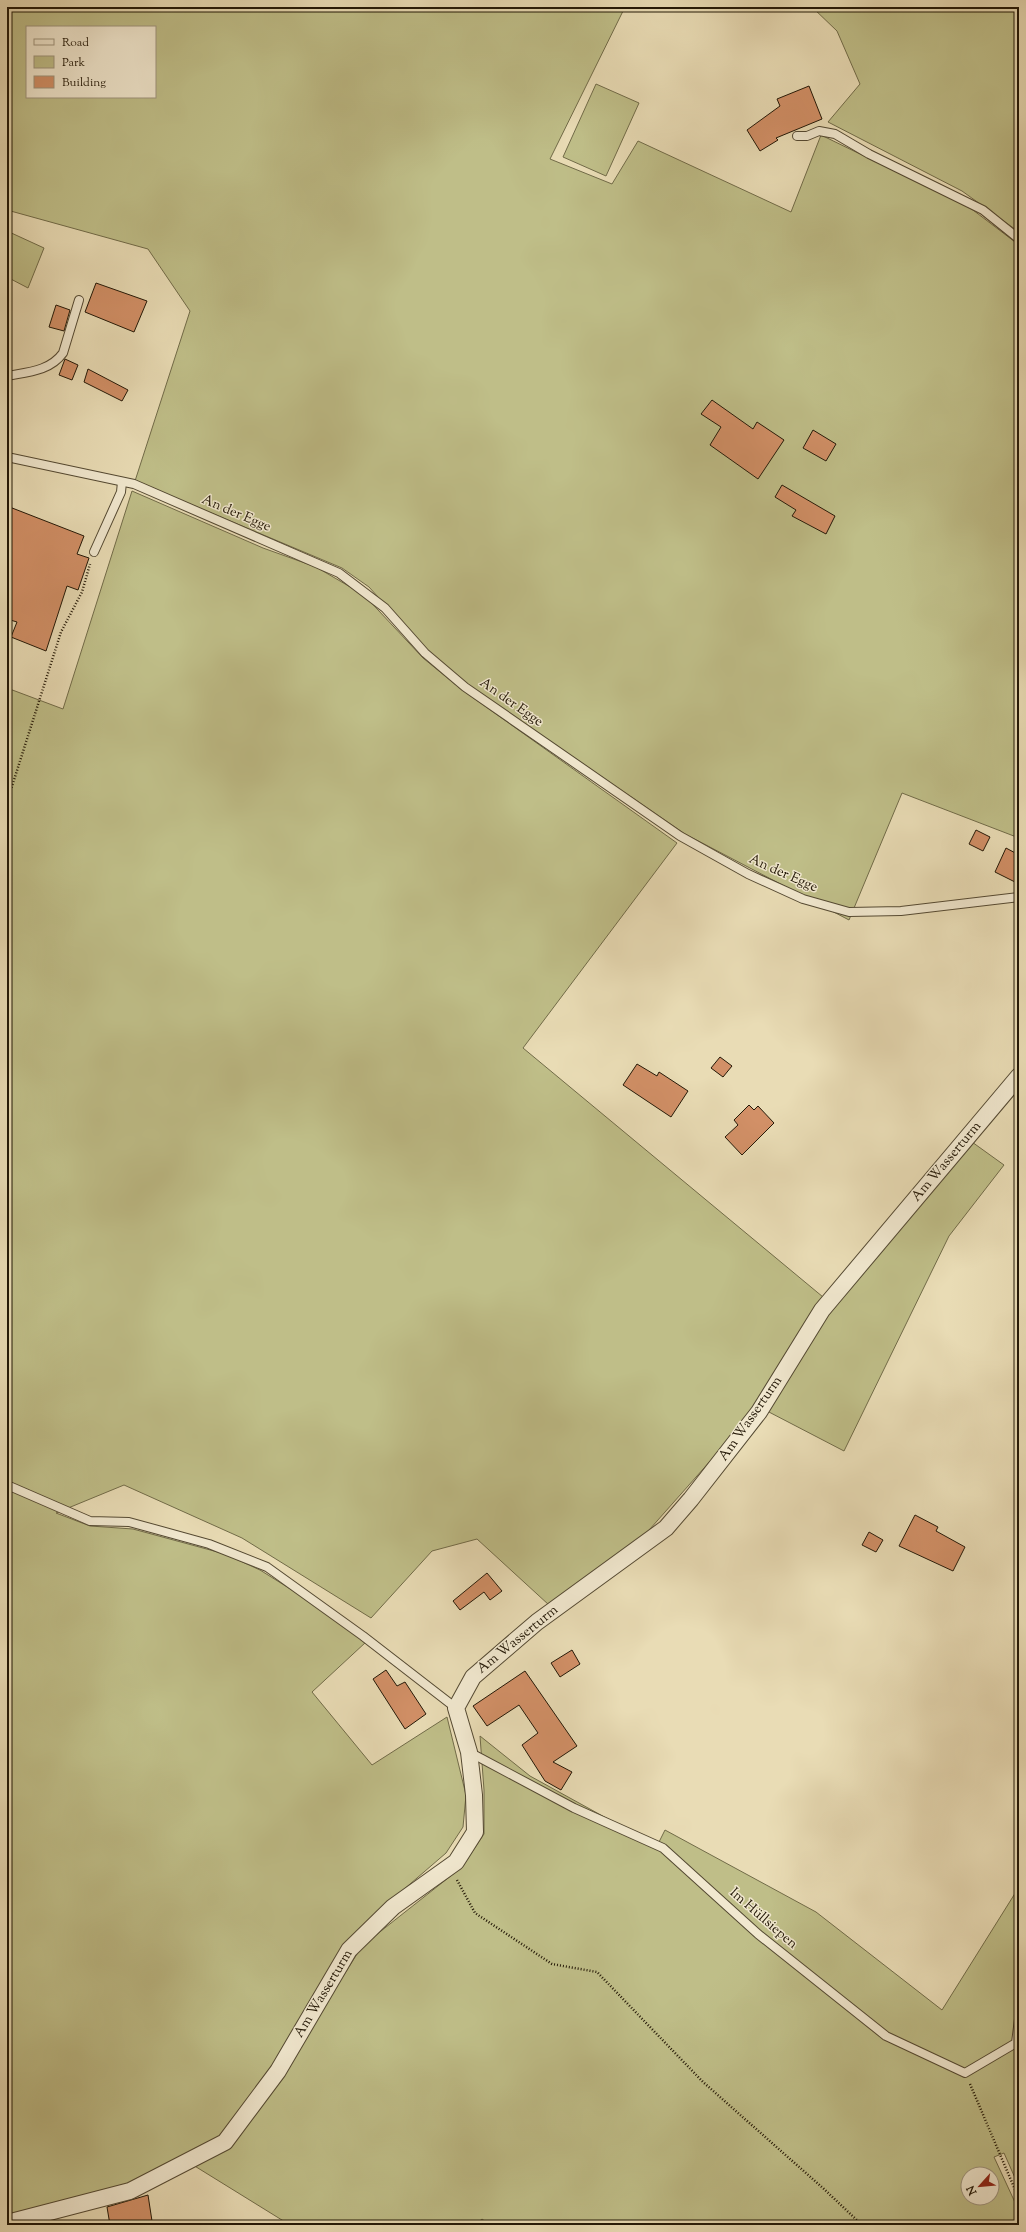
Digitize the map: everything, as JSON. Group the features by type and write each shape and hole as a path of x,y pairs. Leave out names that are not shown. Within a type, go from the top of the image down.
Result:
{"street":[{"name":"Am Wasserturm","path":"7,2223 130,2192 225,2142 278,2071 349,1950 393,1907 456,1862 475,1832 474,1795 469,1752 456,1708 473,1677 537,1622 666,1528 759,1412 822,1310 1019,1076"}],"lane":[{"path":"797,136 807,136 819,131 835,134 869,154 983,210 1019,239"},
{"path":"7,376 43,369 58,360 63,353 80,300"},
{"name":"An der Egge","path":"7,458 134,484 339,572 385,608 425,653 465,688 680,836 748,874 803,899 849,912 901,911 1019,897"},
{"path":"94,552 121,492 122,482"},
{"path":"7,1484 90,1521 129,1522 209,1544 268,1567 363,1636 456,1708"},
{"name":"Im Hüllsiepen","path":"469,1752 574,1808 663,1848 758,1934 886,2036 965,2073"},
{"path":"965,2073 1016,2043 1019,2019"}],"path":[{"path":"7,802 61,632 82,592 94,552"},
{"path":"456,1862 457,1881 475,1913 552,1964 597,1972 703,2082 824,2189 862,2225"},
{"path":"965,2073 1019,2199"}],"green space":[{"path":"7,7 625,7 550,159 612,184 638,141 791,212 821,135 969,207 1019,245 1019,838 902,793 849,920 685,834 467,684 426,650 369,587 342,568 135,481 190,311 148,249 7,210"},
{"path":"812,7 1019,7 1019,232 962,191 828,122 860,84 837,31"},
{"path":"596,84 639,103 606,176 563,157"},
{"path":"7,231 44,248 28,288 7,277"},
{"path":"132,491 263,548 316,567 364,595 423,658 461,689 677,843 523,1048 823,1297 743,1424 634,1547 549,1605 477,1539 432,1551 371,1618 242,1538 124,1485 56,1513 90,1526 133,1529 225,1554 260,1570 300,1595 366,1642 312,1692 372,1765 447,1717 466,1795 463,1827 446,1853 388,1903 221,2137 128,2185 7,2215 7,688 63,709"},
{"path":"972,1142 1004,1165 949,1236 844,1451 767,1411 826,1318"},
{"path":"480,1736 530,1776 657,1846 665,1830 816,1912 942,2010 1019,1887 1019,2187 1004,2153 994,2157 998,2166 960,2166 960,2206 1000,2206 1000,2170 1019,2211 1019,2225 490,2225 482,2219 475,2225 290,2225 193,2165 230,2145 297,2050 362,1946 462,1867 484,1834 484,1790"}],"building":[{"path":"809,86 822,119 776,138 778,140 760,151 747,130 780,106 777,99"},
{"path":"96,283 147,301 134,332 85,312"},
{"path":"56,305 70,310 64,331 49,327"},
{"path":"65,359 78,365 72,380 59,375"},
{"path":"88,369 128,390 122,401 84,382"},
{"path":"712,400 753,429 757,422 784,440 758,479 710,445 721,427 701,414"},
{"path":"813,430 836,444 826,461 803,448"},
{"path":"782,485 835,516 826,534 792,516 796,510 775,497"},
{"path":"7,506 84,536 77,554 89,558 78,590 67,586 46,651 11,637 17,622 7,619"},
{"path":"976,830 990,837 983,851 969,844"},
{"path":"1006,848 1019,855 1019,884 995,872"},
{"path":"720,1057 732,1066 723,1077 711,1068"},
{"path":"637,1064 657,1076 659,1072 688,1091 671,1117 623,1085"},
{"path":"749,1105 754,1110 758,1106 774,1123 742,1155 725,1137 738,1125 734,1120"},
{"path":"915,1515 938,1527 936,1531 965,1547 953,1571 899,1546"},
{"path":"869,1532 883,1540 876,1552 862,1545"},
{"path":"487,1573 502,1591 490,1600 484,1592 460,1610 453,1601"},
{"path":"572,1650 580,1664 560,1677 551,1663"},
{"path":"386,1670 397,1686 405,1682 426,1714 405,1729 373,1679"},
{"path":"525,1671 577,1746 553,1762 572,1772 561,1790 545,1781 522,1745 538,1733 519,1705 487,1726 473,1706"},
{"path":"148,2195 152,2221 131,2225 110,2225 107,2207"}]}
